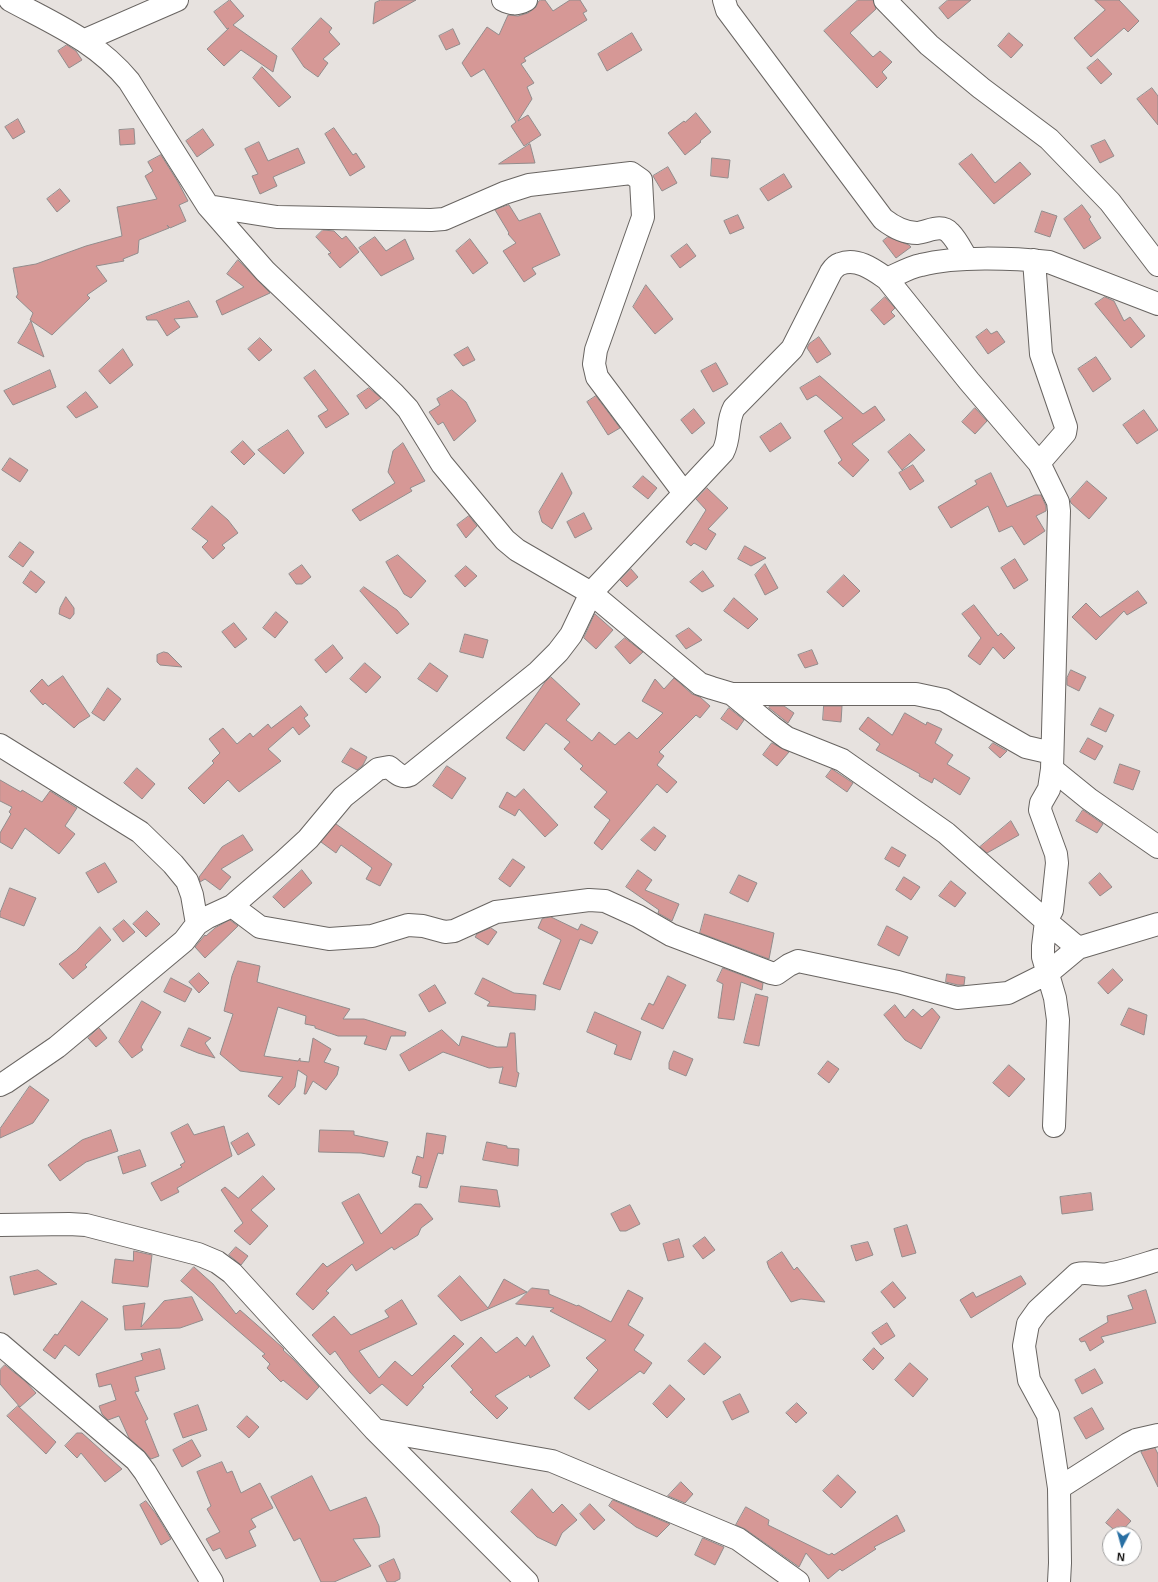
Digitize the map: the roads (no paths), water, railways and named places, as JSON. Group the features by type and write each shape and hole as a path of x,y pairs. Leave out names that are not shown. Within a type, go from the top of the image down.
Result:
{"street":[{"path":"10,0 85,40 116,65 129,81 208,206 265,271 408,409 442,464 505,540 517,550 592,593 700,684 732,694 916,694 944,700 1052,761 1089,799 1158,847"},
{"path":"85,40 177,0"},
{"path":"503,0 517,4 526,0"},
{"path":"724,0 727,10 883,219 892,226 905,231 917,233 944,229 950,233 967,259"},
{"path":"885,0 929,45 981,88 1049,139 1106,197 1158,265"},
{"path":"208,206 277,216 431,220 444,219 504,193 529,185 631,173 641,180 643,217 596,350 594,364 597,377 684,493"},
{"path":"887,278 919,265 934,262 967,259 1034,260 1058,264 1158,304"},
{"path":"1034,260 1042,354 1066,428 1065,434 1039,463"},
{"path":"0,1085 57,1047 184,941 197,924 232,906 308,839 343,797 378,769 389,767 401,776 405,777 410,775 538,672 558,652 571,635 592,593 723,452 727,445 730,417 734,408 792,349 830,272 839,264 848,262 864,264 887,278 969,381 1039,463 1058,502 1059,511 1052,761 1049,789 1041,803 1040,810 1056,854 1057,863 1052,910 1046,921 1043,957 1055,998 1058,1020 1054,1126"},
{"path":"732,694 787,738 842,760 946,833 1078,948"},
{"path":"0,745 140,832 173,864 187,881 192,895 197,924"},
{"path":"232,906 260,927 329,939 372,936 408,925 423,926 446,932 454,931 496,912 589,900 605,901 638,916 671,935 771,973 776,974 798,961 898,982 957,998 1008,993 1048,973 1078,948 1158,924"},
{"path":"0,1225 86,1225 198,1254 217,1262 232,1273 375,1430 527,1582"},
{"path":"1059,1582 1059,1488 1048,1415 1030,1380 1026,1367 1024,1346 1028,1324 1038,1310 1077,1274 1085,1272 1108,1274 1158,1260"},
{"path":"0,1344 136,1460 145,1472 212,1582"},
{"path":"375,1430 552,1461 738,1539 798,1582"},
{"path":"1059,1488 1128,1444 1158,1435"}]}
